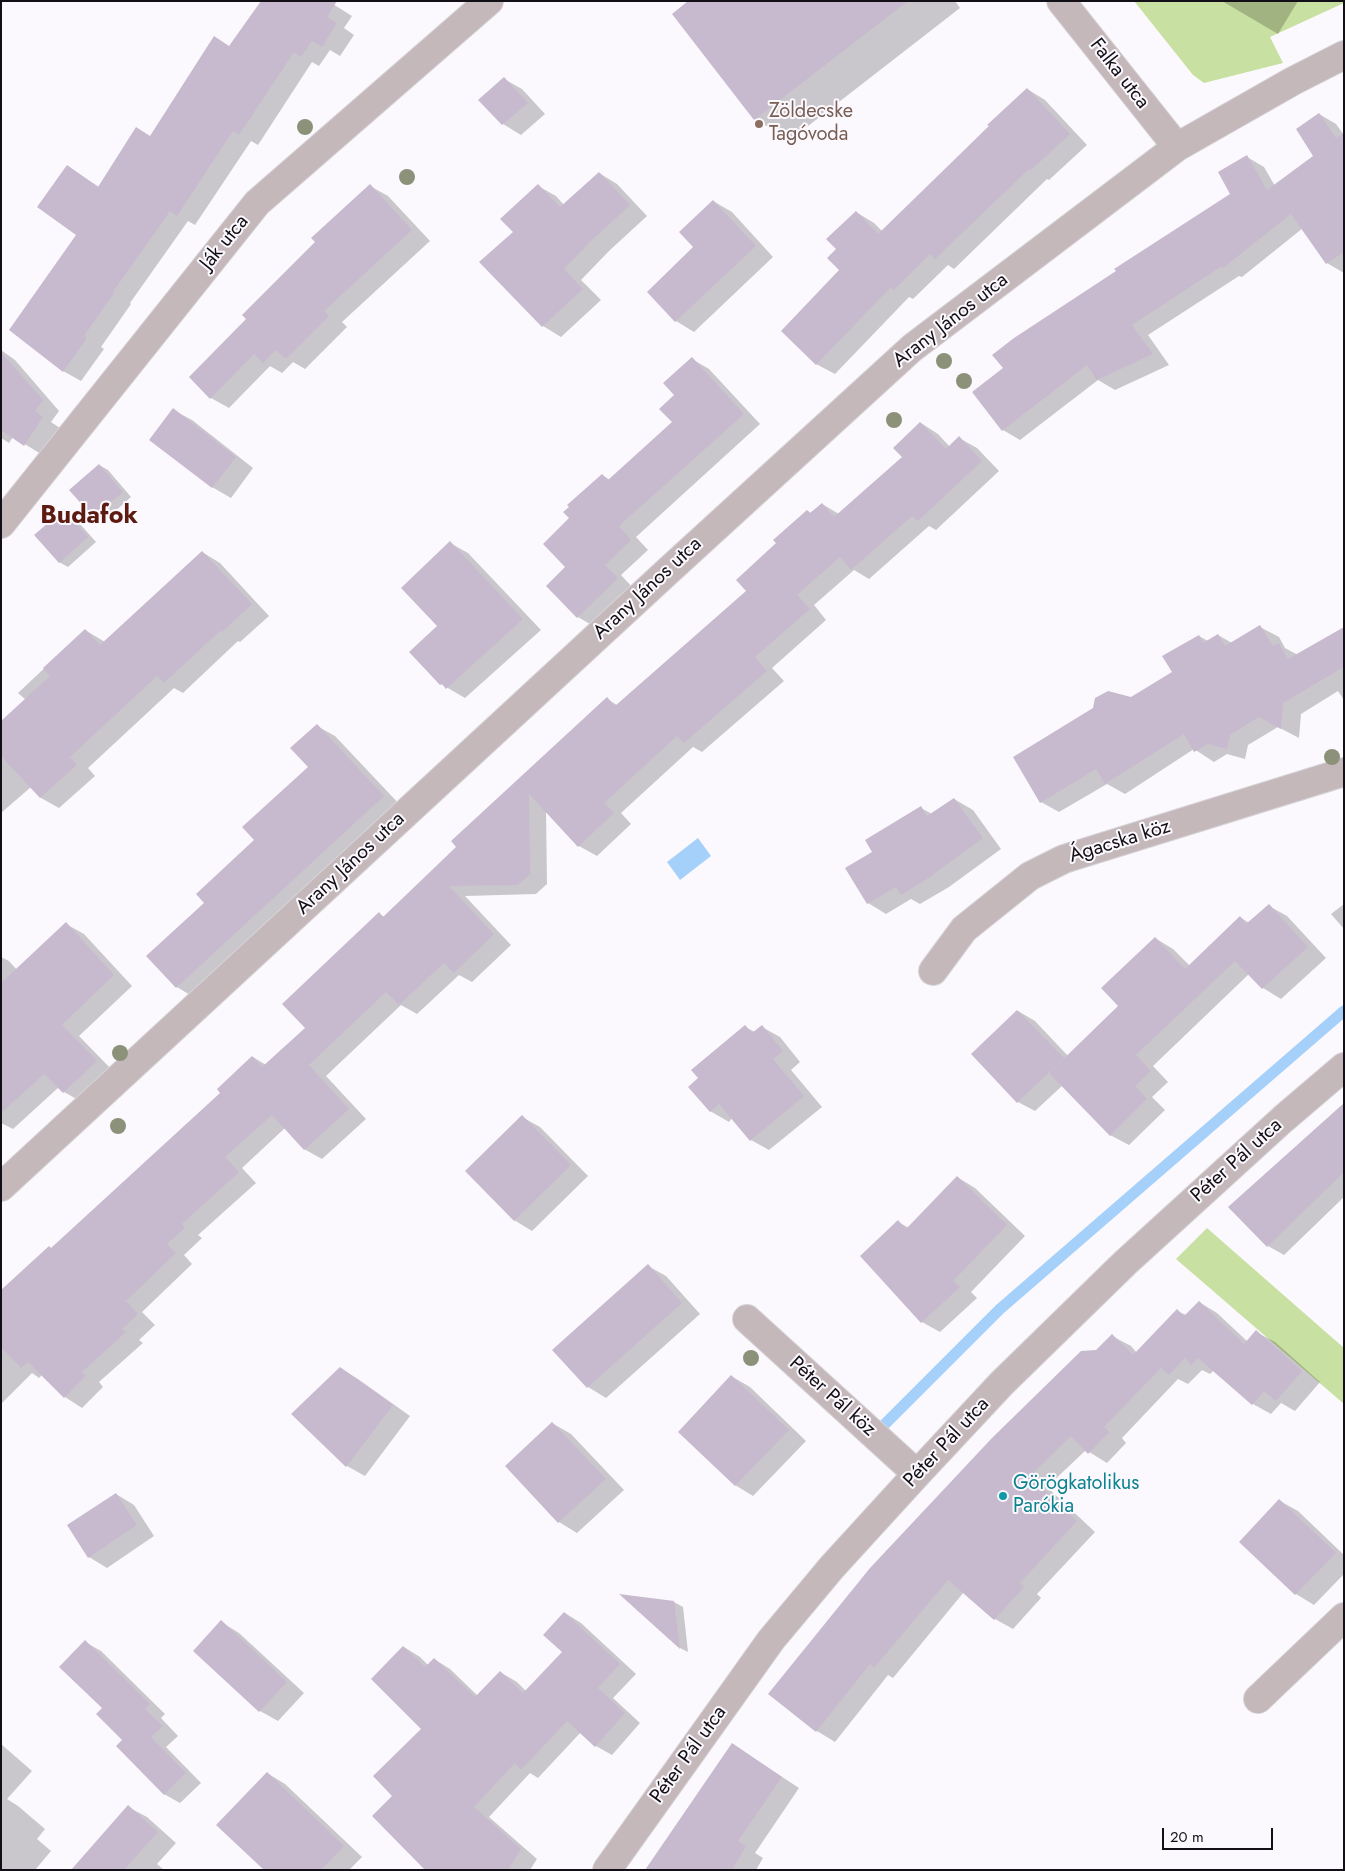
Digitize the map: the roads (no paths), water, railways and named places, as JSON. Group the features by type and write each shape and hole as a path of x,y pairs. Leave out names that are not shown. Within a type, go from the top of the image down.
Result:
{"street":[{"name":"Ják utca","path":"4,516 257,202 489,1"},
{"name":"Falka utca","path":"1061,1 1177,147"},
{"name":"Arany János utca","path":"1,1187 912,348 1177,147 1344,55"},
{"name":"Ágacska köz","path":"934,971 964,929 1030,876 1064,858 1344,772"},
{"name":"Péter Pál utca","path":"606,1870 771,1640 832,1567 917,1474 1002,1383 1125,1263 1283,1119 1344,1067"},
{"name":"Péter Pál köz","path":"747,1319 917,1474"},
{"path":"1258,1699 1344,1617"}],"water":[{"path":"698,838 711,856 680,880 667,862"}],"waterway":[{"path":"881,1428 1000,1309 1344,1011"}],"place":[{"name":"Zöldecske Tagóvoda","path":"759,124"},
{"name":"Görögkatolikus Parókia","path":"1003,1496"}],"district":[{"name":"Budafok","path":"89,517"}]}
